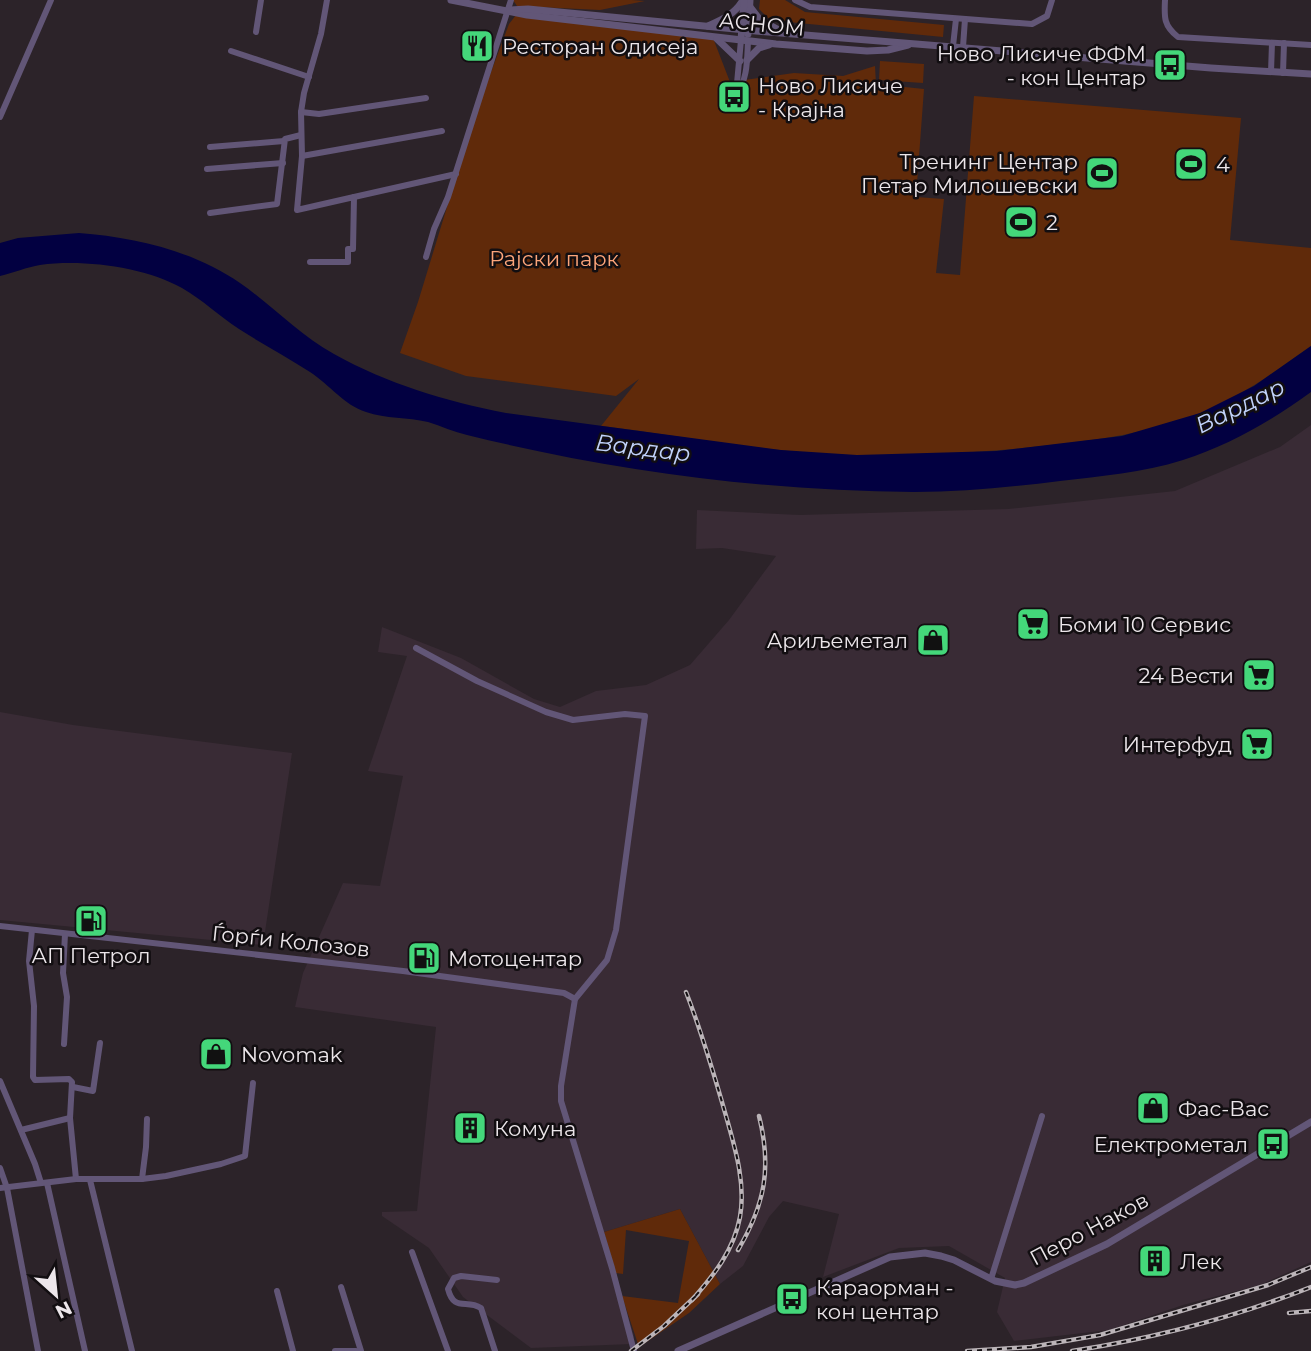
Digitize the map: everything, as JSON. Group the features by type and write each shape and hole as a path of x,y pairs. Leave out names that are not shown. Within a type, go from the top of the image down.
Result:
{"street":[{"path":"0,117 51,0"},
{"path":"256,32 261,0"},
{"path":"327,0 301,112 302,156 297,210 456,174"},
{"path":"451,0 510,10"},
{"path":"426,257 456,174 511,0"},
{"path":"708,27 734,12 743,0"},
{"path":"743,0 745,30"},
{"path":"795,0 810,7 1032,24 1046,16 1052,0"},
{"path":"1166,0 1164,20 1167,29 1178,37 1311,45"},
{"path":"743,60 750,4"},
{"path":"750,4 765,23 789,33"},
{"name":"АСНОМ","path":"510,10 528,9 708,27 1311,74"},
{"name":"АСНОМ","path":"510,10 527,15 776,44 866,51 888,50 915,44"},
{"path":"953,46 956,19"},
{"path":"964,47 965,19"},
{"path":"710,36 743,60"},
{"path":"1271,72 1272,43"},
{"path":"1283,72 1284,43"},
{"path":"743,60 759,48 776,44"},
{"path":"231,51 309,77"},
{"path":"301,112 319,114 426,98"},
{"path":"302,156 442,131"},
{"path":"210,147 284,141 288,137 301,135"},
{"path":"210,213 277,204 284,141"},
{"path":"207,169 283,163"},
{"path":"310,262 348,262 348,249 353,249 354,197"},
{"path":"416,648 477,681 546,712 573,720 625,714 645,716 616,930 607,960 575,999 561,1087 561,1101 612,1268 634,1351"},
{"name":"Ѓорѓи Колозов","path":"0,926 503,984 564,993 575,999"},
{"path":"32,930 29,961 34,1006 33,1077 35,1080 69,1079 73,1087 69,1118 76,1179"},
{"path":"64,1044 67,997 63,973 65,934"},
{"path":"73,1087 93,1091 100,1043"},
{"path":"0,1081 44,1183 85,1351"},
{"path":"4,1188 76,1179 142,1179 193,1171 245,1156 253,1083"},
{"path":"991,1279 1042,1116"},
{"path":"21,1130 69,1118"},
{"path":"142,1179 146,1119"},
{"name":"Перо Наков","path":"678,1351 890,1257 925,1253 954,1260 991,1279 1015,1285 1036,1279 1116,1238 1311,1122"},
{"path":"0,1168 38,1351"},
{"path":"90,1180 132,1351"},
{"path":"412,1252 449,1351"},
{"path":"495,1351 481,1308 477,1305 456,1304 448,1289 454,1278 461,1276 497,1280"},
{"path":"335,1351 358,1351 341,1287"},
{"path":"278,1291 293,1351"}],"shaded area":[{"path":"1311,425 1311,1262 1260,1285 1183,1305 1109,1330 1014,1341 997,1312 1005,1278 949,1246 899,1248 823,1277 839,1214 783,1201 769,1217 743,1266 720,1284 680,1209 604,1232 634,1336 632,1344 531,1348 463,1297 429,1248 382,1216 382,1212 417,1211 436,1027 295,1007 303,973 343,883 380,886 403,776 368,771 407,656 378,652 382,627 461,658 534,699 560,707 596,691 646,685 690,665 729,620 776,556 722,548 696,549 697,510 800,515 1008,509 1175,491 1280,447"},
{"path":"0,712 73,725 292,753 263,945 0,920"}],"green space":[{"path":"513,0 645,1 600,10 517,6"},
{"path":"760,0 785,0 805,12 944,25 943,37 778,21 769,19 759,9"},
{"name":"Рајски парк","path":"516,15 713,38 730,82 794,73 843,76 875,66 876,84 924,89 916,197 944,199 936,273 960,275 974,96 1241,118 1230,240 1311,248 1311,346 1232,398 1184,419 1144,430 1084,441 1010,449 878,456 779,450 601,426 639,379 616,396 466,376 400,353 476,112 509,24"},
{"path":"880,61 924,64 923,83 879,80"},
{"path":"680,1209 720,1284 689,1313 639,1347 622,1296 678,1303 689,1241 626,1230 623,1274 616,1273 604,1232"}],"water":[{"name":"Вардар","path":"79,233 142,242 203,262 240,283 309,338 334,354 396,383 439,397 506,413 781,450 857,455 997,451 1122,436 1200,413 1254,386 1311,346 1311,392 1234,440 1168,464 1121,474 987,489 914,492 802,488 689,477 522,448 467,435 428,422 366,412 351,405 310,372 239,329 190,293 150,275 113,266 57,263 30,267 0,276 0,243 18,238"}],"railway":[{"path":"686,992 708,1054 729,1128 739,1166 742,1191 740,1217 728,1251 692,1300"},
{"path":"738,1250 754,1217 764,1185 765,1152 759,1116"},
{"path":"967,1351 1031,1347 1100,1335 1268,1285 1311,1267"},
{"path":"1072,1351 1193,1326 1311,1287"},
{"path":"631,1351 664,1326 698,1294"},
{"path":"1289,1313 1311,1311"}],"place":[{"name":"Ресторан Одисеја","path":"477,46"},
{"name":"Ново Лисиче ФФМ - кон Центар","path":"1170,65"},
{"name":"Ново Лисиче - Крајна","path":"734,97"},
{"name":"4","path":"1191,164"},
{"name":"Тренинг Центар Петар Милошевски","path":"1102,173"},
{"name":"2","path":"1021,222"},
{"name":"Боми 10 Сервис","path":"1033,624"},
{"name":"Ариљеметал","path":"933,640"},
{"name":"24 Вести","path":"1259,675"},
{"name":"Интерфуд","path":"1257,744"},
{"name":"АП Петрол","path":"91,921"},
{"name":"Мотоцентар","path":"424,958"},
{"name":"Novomak","path":"216,1054"},
{"name":"Фас-Вас","path":"1153,1108"},
{"name":"Комуна","path":"470,1128"},
{"name":"Електрометал","path":"1273,1144"},
{"name":"Лек","path":"1155,1261"},
{"name":"Караорман - кон центар","path":"792,1299"}]}
